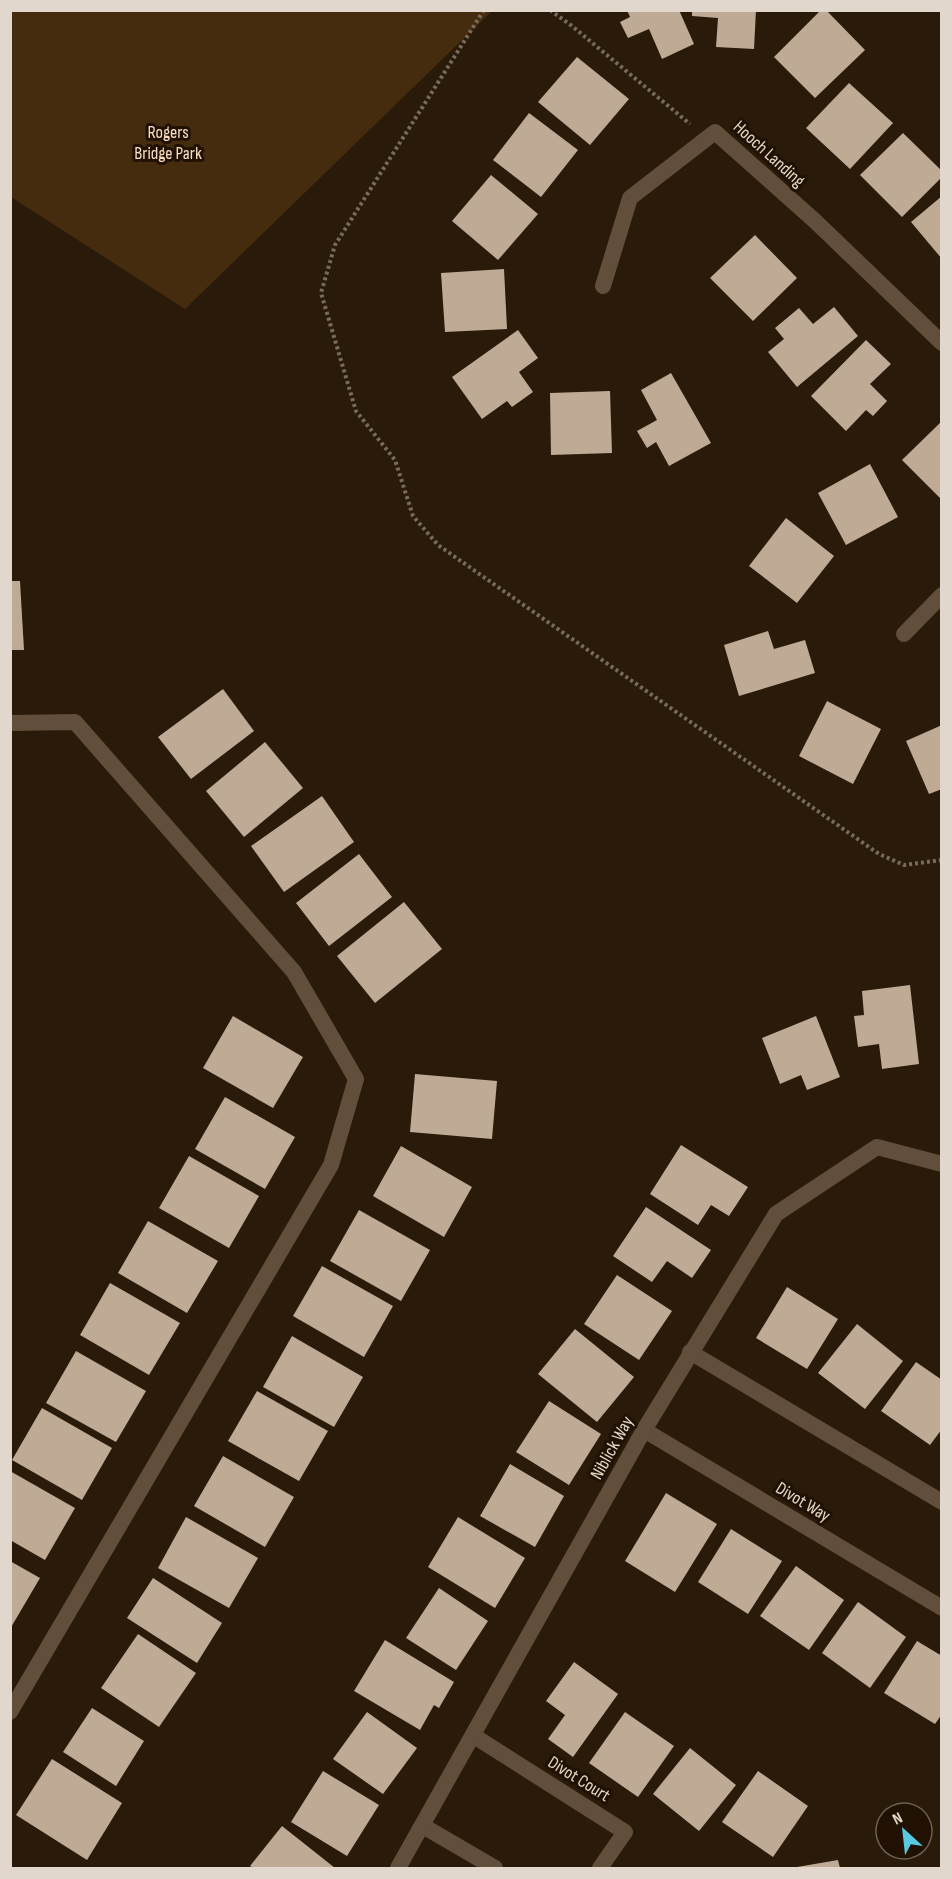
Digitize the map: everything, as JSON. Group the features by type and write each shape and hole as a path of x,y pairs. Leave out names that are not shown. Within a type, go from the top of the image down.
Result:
{"street":[{"name":"Hooch Landing","path":"603,286 630,198 715,132 815,221 942,343"},
{"path":"904,634 942,595"},
{"path":"10,723 75,722 294,972 356,1079 331,1165 10,1712"},
{"name":"Niblick Way","path":"398,1869 644,1430 776,1214 877,1148 942,1164"},
{"path":"690,1352 942,1502"},
{"name":"Divot Way","path":"644,1430 942,1608"},
{"name":"Divot Court","path":"474,1736 625,1832 600,1869"},
{"path":"423,1827 495,1869"}],"path":[{"path":"484,10 335,245 321,293 356,411 395,460 413,516 438,545 879,854 904,865 942,860"},
{"path":"550,10 706,138"}],"green space":[{"name":"Rogers Bridge Park","path":"10,11 492,11 185,309 11,197"}],"building":[{"path":"627,10 679,10 694,44 662,59 649,29 628,38 620,22 630,17"},
{"path":"692,10 756,10 754,49 716,47 718,18 692,16"},
{"path":"821,10 826,10 865,50 815,98 774,57"},
{"path":"577,57 629,99 590,145 538,102"},
{"path":"849,83 893,123 850,169 806,128"},
{"path":"529,113 578,150 541,197 493,160"},
{"path":"903,133 942,171 942,177 902,217 860,175"},
{"path":"491,175 538,214 498,260 452,221"},
{"path":"942,196 942,259 911,222"},
{"path":"755,235 797,278 753,321 710,278"},
{"path":"504,269 507,329 445,332 441,273"},
{"path":"834,307 858,336 797,387 768,352 784,339 775,328 799,308 813,324"},
{"path":"518,330 538,358 519,372 533,392 512,407 507,401 482,419 452,377"},
{"path":"866,340 891,364 870,384 887,401 873,416 866,410 846,431 811,396"},
{"path":"671,373 711,443 669,466 656,442 647,448 637,431 657,420 641,390"},
{"path":"610,391 612,453 551,455 550,393"},
{"path":"942,421 942,500 902,460"},
{"path":"870,464 898,517 846,545 818,493"},
{"path":"786,518 834,556 797,603 749,566"},
{"path":"10,581 20,581 24,650 10,650"},
{"path":"768,631 774,649 805,640 815,673 739,696 724,645"},
{"path":"223,689 254,731 191,779 158,737"},
{"path":"827,701 881,729 853,784 799,756"},
{"path":"942,725 942,789 929,794 906,741"},
{"path":"265,742 303,788 244,837 206,791"},
{"path":"322,796 354,842 284,892 251,846"},
{"path":"359,854 392,897 329,946 296,903"},
{"path":"404,902 442,949 375,1003 337,956"},
{"path":"910,985 919,1064 882,1069 879,1044 858,1047 854,1016 864,1015 862,991"},
{"path":"233,1016 303,1057 273,1108 203,1068"},
{"path":"816,1016 840,1077 807,1090 801,1075 780,1084 762,1038"},
{"path":"415,1074 497,1081 492,1139 410,1132"},
{"path":"225,1097 295,1137 265,1189 195,1149"},
{"path":"681,1145 748,1187 729,1216 711,1205 698,1225 650,1194"},
{"path":"401,1146 472,1187 444,1237 373,1196"},
{"path":"189,1156 259,1196 229,1248 159,1208"},
{"path":"646,1207 711,1250 692,1278 667,1261 652,1282 613,1256"},
{"path":"359,1210 430,1250 401,1301 330,1261"},
{"path":"148,1221 218,1261 187,1313 118,1273"},
{"path":"322,1266 393,1306 364,1357 293,1316"},
{"path":"617,1275 672,1311 639,1360 584,1324"},
{"path":"110,1283 180,1323 149,1375 80,1335"},
{"path":"787,1287 838,1319 807,1369 756,1338"},
{"path":"857,1324 903,1361 865,1409 818,1373"},
{"path":"575,1329 634,1377 597,1422 538,1374"},
{"path":"292,1336 363,1377 334,1427 263,1387"},
{"path":"76,1351 146,1391 116,1442 46,1403"},
{"path":"916,1362 942,1380 942,1429 930,1445 881,1411"},
{"path":"257,1391 328,1431 299,1481 228,1441"},
{"path":"549,1401 601,1434 569,1485 516,1452"},
{"path":"42,1408 112,1448 82,1500 12,1460"},
{"path":"223,1456 294,1497 265,1547 194,1506"},
{"path":"510,1464 564,1496 535,1547 480,1516"},
{"path":"10,1471 75,1508 45,1560 10,1540"},
{"path":"666,1493 717,1524 675,1592 625,1561"},
{"path":"186,1517 258,1558 229,1608 158,1568"},
{"path":"458,1517 525,1558 495,1608 428,1567"},
{"path":"731,1529 782,1561 748,1614 698,1582"},
{"path":"10,1561 40,1578 10,1629"},
{"path":"796,1566 844,1600 809,1650 760,1616"},
{"path":"153,1578 222,1623 197,1663 127,1618"},
{"path":"439,1588 488,1621 456,1670 406,1638"},
{"path":"858,1602 906,1637 870,1688 822,1653"},
{"path":"138,1634 196,1673 159,1727 101,1688"},
{"path":"385,1640 454,1682 439,1708 434,1705 420,1730 354,1691"},
{"path":"917,1641 942,1656 942,1714 935,1724 884,1693"},
{"path":"574,1662 618,1694 573,1757 548,1739 565,1715 546,1701"},
{"path":"92,1708 144,1741 116,1786 63,1752"},
{"path":"367,1712 417,1748 383,1794 333,1759"},
{"path":"625,1712 674,1746 638,1797 589,1763"},
{"path":"690,1748 736,1785 699,1831 653,1794"},
{"path":"52,1759 122,1803 87,1860 16,1815"},
{"path":"323,1771 379,1805 347,1856 291,1822"},
{"path":"758,1771 808,1806 773,1857 722,1822"},
{"path":"282,1826 335,1868 253,1868 250,1866"},
{"path":"838,1860 840,1868 797,1868 797,1867"}]}
